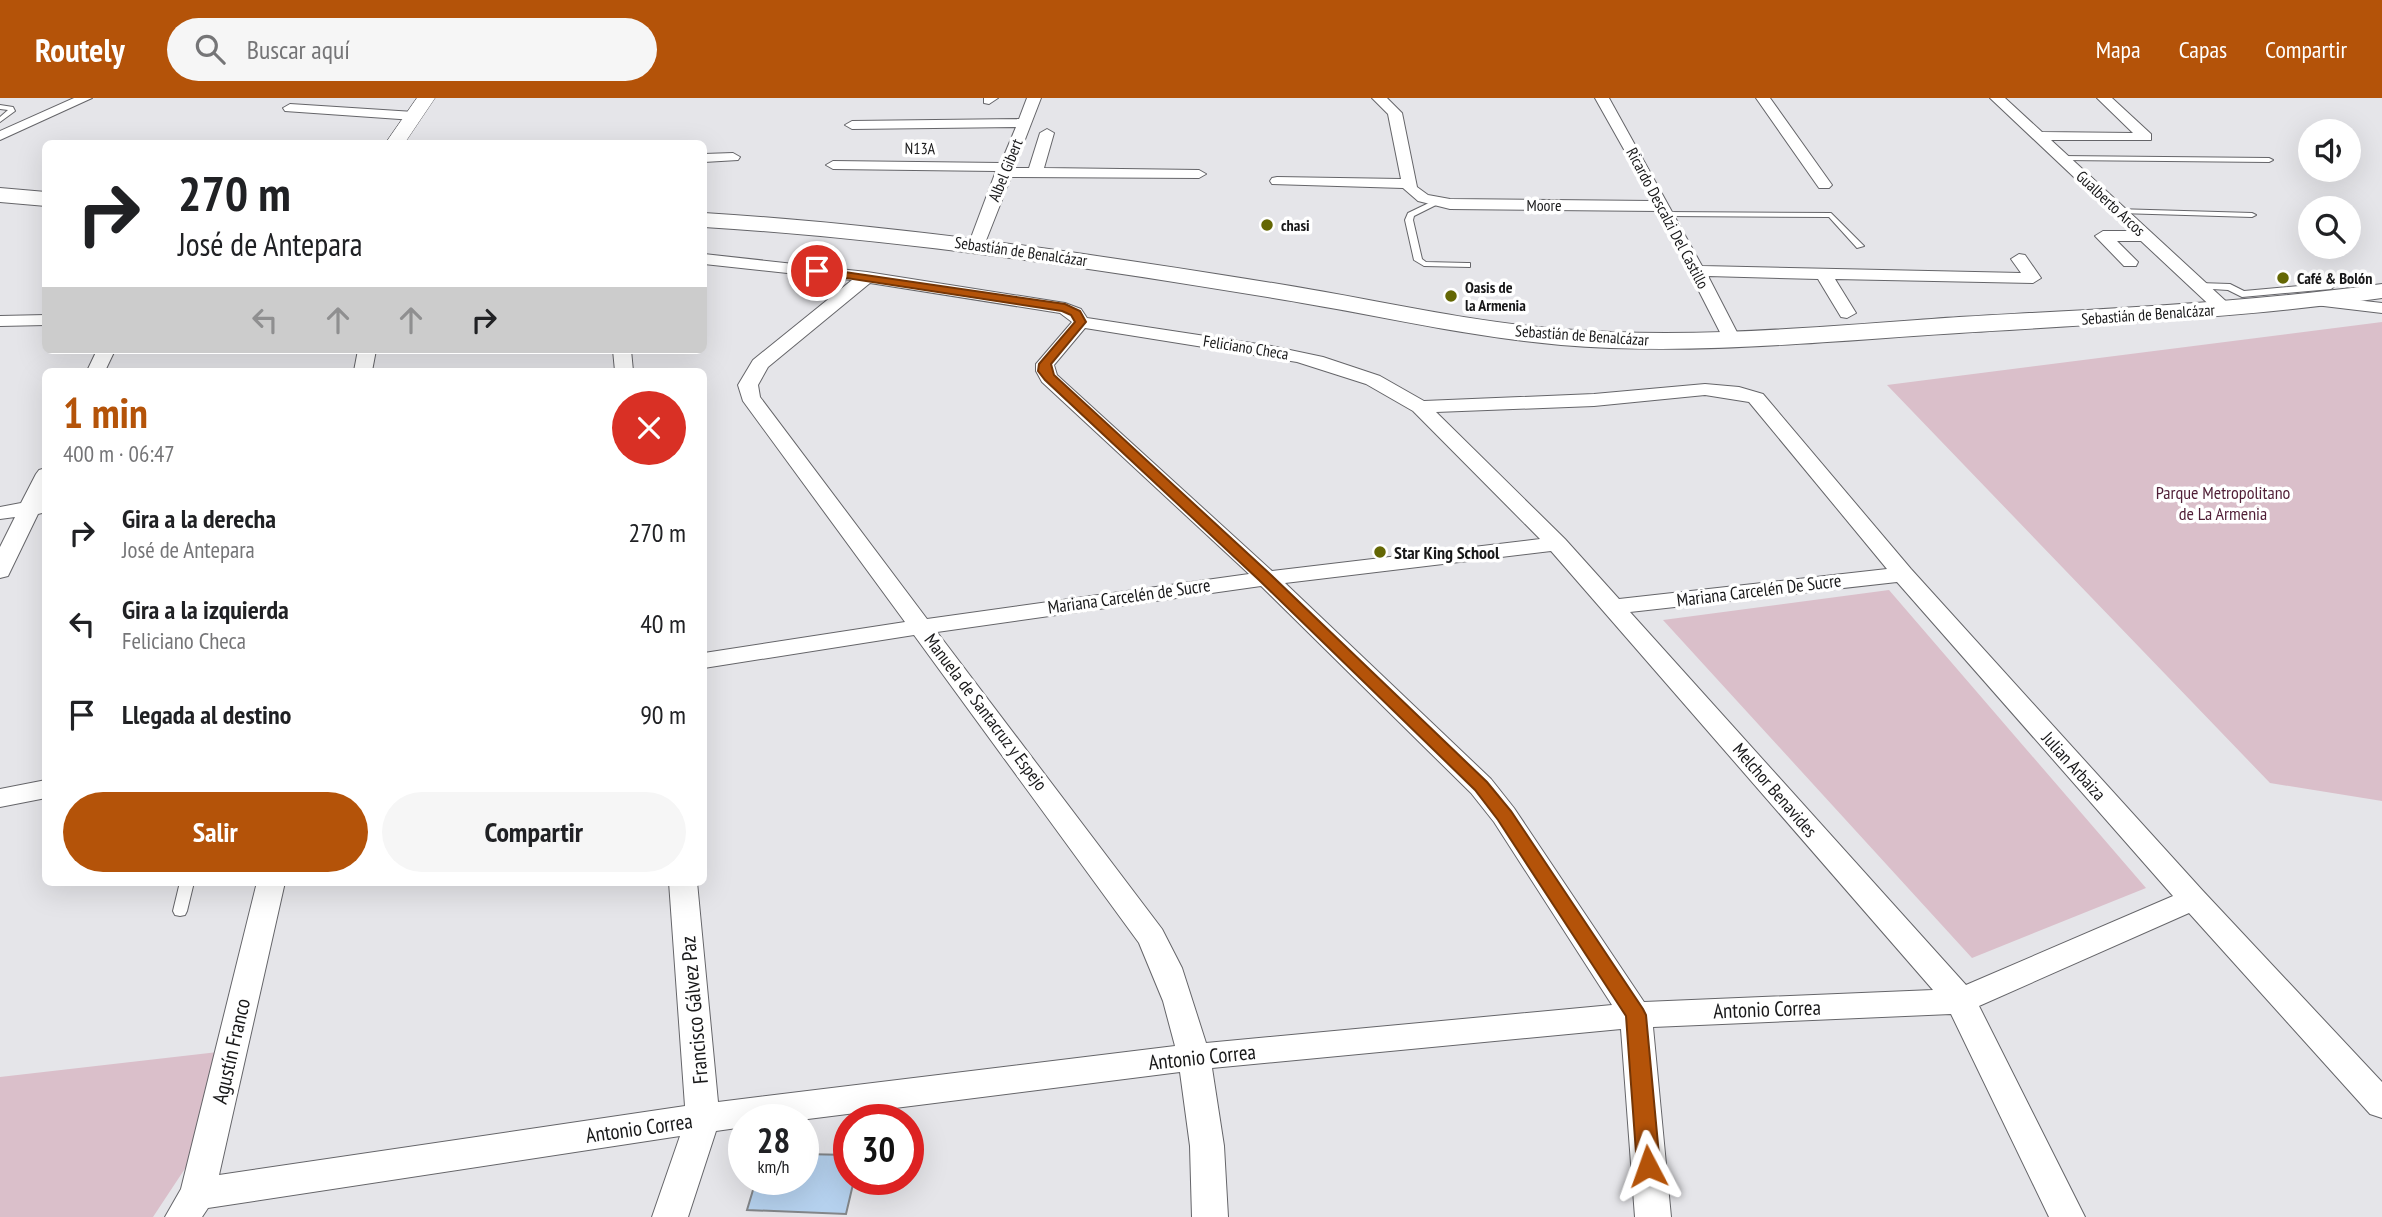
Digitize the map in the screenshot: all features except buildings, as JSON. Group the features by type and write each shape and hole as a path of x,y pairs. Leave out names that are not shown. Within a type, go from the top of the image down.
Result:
{"main road":[{"path":"0,195 42,199"},
{"name":"Sebastián de Benalcázar","path":"707,220 858,230 977,243 1557,337 1656,341 1732,340 2224,309 2326,293 2382,291"}],"street":[{"path":"4,132 85,98"},
{"path":"397,140 426,98"},
{"name":"Albel Gibert","path":"977,243 1034,98"},
{"path":"1379,98 1395,113 1413,191 1432,201"},
{"name":"Ricardo Descalzi Del Castillo","path":"1602,98 1665,210 1732,340"},
{"path":"1763,98 1824,185"},
{"name":"Gualberto Arcos","path":"1997,98 2224,309"},
{"path":"2039,136 2146,137 2104,98"},
{"path":"290,108 414,116"},
{"path":"852,125 1024,123"},
{"path":"1035,173 1047,133"},
{"path":"707,158 733,157"},
{"name":"N13A","path":"833,165 1035,173 1199,174"},
{"path":"1277,181 1411,184"},
{"name":"Moore","path":"1432,201 1665,210"},
{"path":"2130,262 2103,236 2145,236"},
{"path":"1696,271 2033,278 2019,258"},
{"name":"Feliciano Checa","path":"707,259 867,277 1065,308 1076,313 1080,322 1307,357 1362,375 1420,407"},
{"path":"1824,274 1847,313"},
{"name":"Manuela de Santacruz y Espejo","path":"867,277 760,364 748,385 750,397 1152,937 1164,959 1194,1057 1210,1162 1210,1217"},
{"path":"2326,293 2382,308"},
{"path":"0,321 42,320"},
{"path":"1080,322 1045,364 1049,377 1265,577 1493,800 1636,1015 1653,1217"},
{"name":"Julian Arbaiza","path":"1420,407 1608,399 1701,388 1721,389 1756,398 1903,574 2193,899 2382,1104"},
{"name":"Melchor Benavides","path":"1420,407 1557,544 1961,1001 2067,1217"},
{"path":"0,571 37,507 42,489"},
{"path":"0,513 37,507"},
{"name":"Mariana Carcelén de Sucre","path":"707,661 921,625 1265,577 1557,544"},
{"name":"Mariana Carcelén De Sucre","path":"1614,607 1903,574"},
{"path":"0,798 42,790"},
{"name":"Agustín Franco","path":"190,1205 270,886"},
{"name":"Francisco Gálvez Paz","path":"670,1217 703,1118 683,886"},
{"name":"Antonio Correa","path":"190,1205 703,1118 1194,1057 1636,1015 1961,1001 2193,899"}],"lane":[{"path":"0,107 11,108 12,111 0,120"},
{"path":"2063,158 2269,160"},
{"path":"1432,201 1411,215 1409,220 1418,260 1424,264 1467,265"},
{"path":"1665,210 1831,215 1860,246"},
{"path":"2119,211 2252,215"},
{"path":"2199,286 2230,288 2242,294 2326,293"},
{"path":"180,911 186,886"}],"green space":[{"name":"Parque Metropolitano de La Armenia","path":"2382,322 2382,801 2270,783 1887,385"},
{"path":"1889,590 2146,888 1972,958 1663,620"},
{"path":"218,1052 190,1161 153,1217 0,1217 0,1077"}],"place":[{"name":"chasi","path":"1267,225"},
{"name":"Café & Bolón","path":"2283,278"},
{"name":"Oasis de la Armenia","path":"1451,296"},
{"name":"Star King School","path":"1380,552"}],"route":[{"path":"817,271 1065,308 1076,313 1080,322 1045,364 1049,377 1265,577 1481,786 1504,815 1636,1015 1648,1166"}]}
